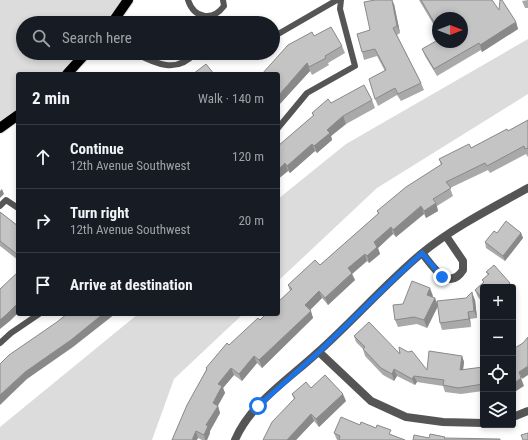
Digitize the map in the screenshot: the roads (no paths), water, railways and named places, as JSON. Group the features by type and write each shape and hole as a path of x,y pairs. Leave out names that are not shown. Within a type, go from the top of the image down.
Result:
{"main road":[{"path":"117,16 128,0"},
{"path":"69,72 80,60"},
{"path":"0,128 16,116"}],"street":[{"path":"235,440 240,428 258,406 319,352 422,253 462,225 528,188"},
{"path":"422,253 442,277 446,279 456,277 463,270 463,261 446,236"},
{"path":"319,352 371,401 392,411 406,417 443,422 480,423"},
{"path":"516,416 528,410"}],"lane":[{"path":"188,0 190,6 202,16"},
{"path":"213,16 220,12 224,6 223,0"},
{"path":"280,34 336,0"},
{"path":"280,126 307,92 355,66 340,9 341,0"},
{"path":"149,60 168,66 186,62 188,60"},
{"path":"0,206 6,200 16,207"},
{"path":"0,343 11,333 36,316"}]}
